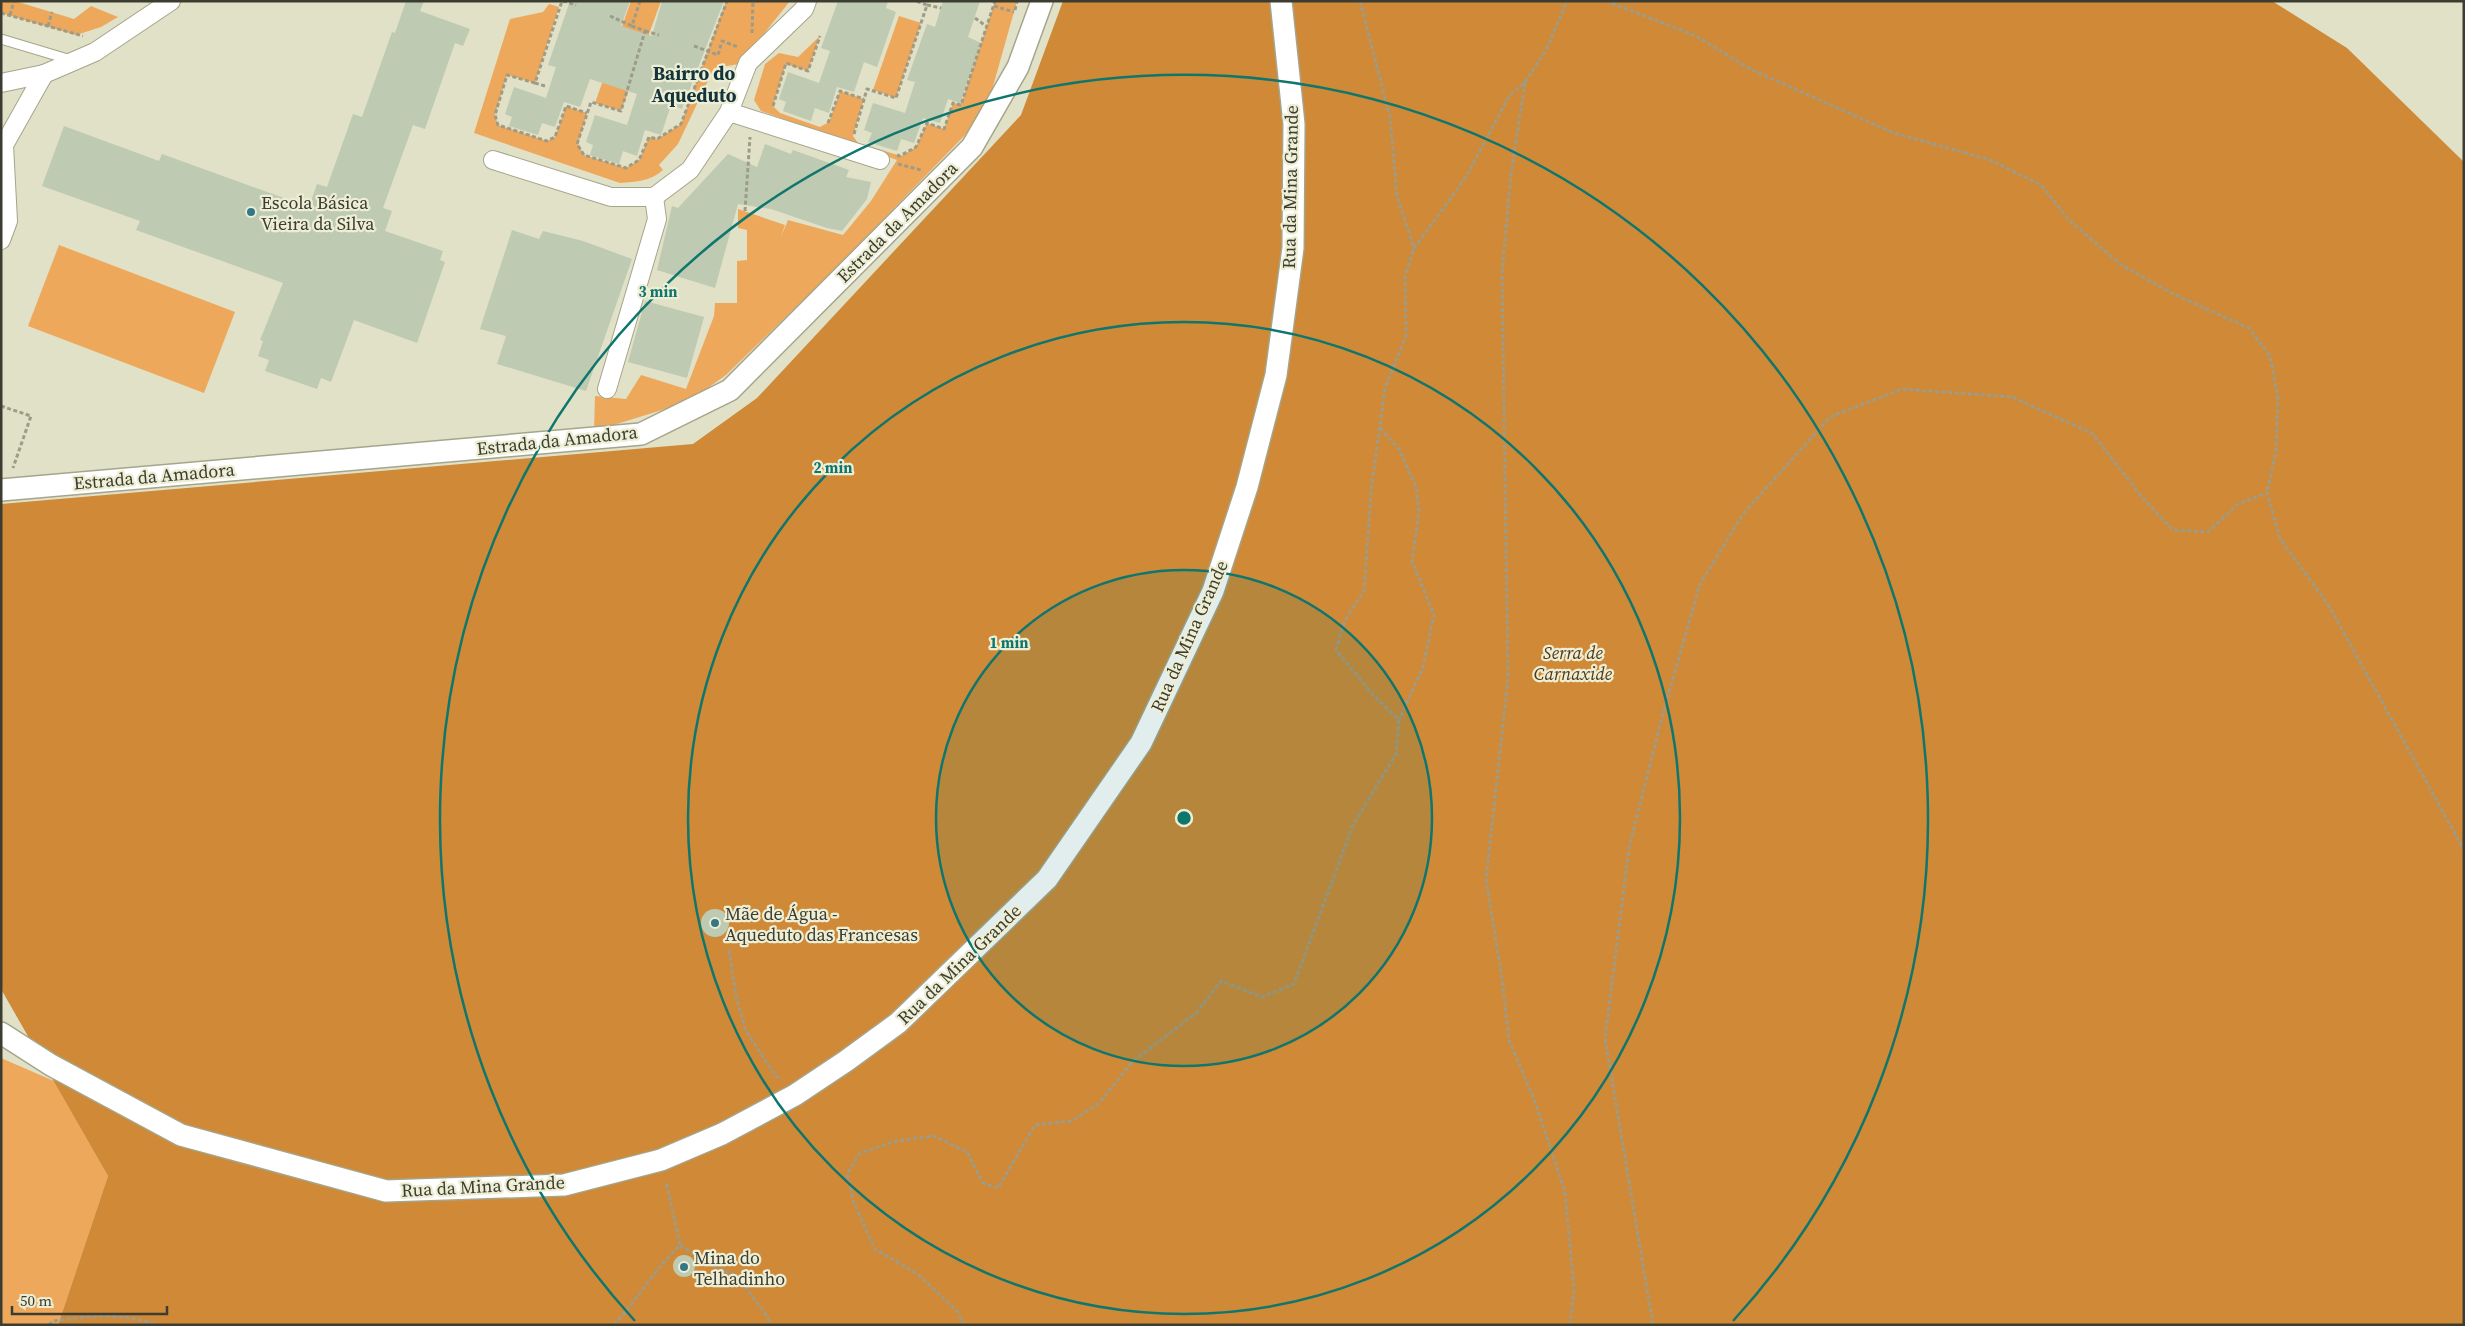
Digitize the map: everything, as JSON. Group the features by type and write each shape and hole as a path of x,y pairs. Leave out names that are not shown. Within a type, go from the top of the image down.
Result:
{"street":[{"path":"1,83 44,74 95,52 171,1"},
{"path":"493,160 611,197 654,197 690,170 729,112 748,63 804,9 806,1"},
{"name":"Estrada da Amadora","path":"1,490 641,434 730,390 972,147 1018,67 1042,1"},
{"name":"Rua da Mina Grande","path":"1,1033 51,1065 182,1135 386,1191 564,1185 661,1160 722,1134 795,1095 898,1023 1047,879 1141,743 1213,591 1247,487 1276,375 1293,248 1294,124 1281,1"},
{"name":"Estrada da Amadora","path":"1018,67 1023,7"},
{"path":"1,240 8,221 2,144 44,74"},
{"path":"729,112 886,157"},
{"path":"608,389 657,219 654,197"}],"lane":[{"path":"1,39 74,61"}],"path":[{"path":"10,15 14,1"},
{"path":"535,83 562,1 576,5"},
{"path":"632,26 640,1"},
{"path":"645,31 622,111 591,102 578,144 584,155 626,168 639,160 648,137 657,139 681,124 727,1"},
{"path":"752,41 753,1"},
{"path":"916,1 940,8"},
{"path":"886,157 900,156 916,147 927,123 944,129 953,103 961,105 995,1"},
{"path":"1360,1 1390,117 1397,196 1414,248"},
{"path":"1399,720 1375,696 1336,650 1345,620 1364,591 1371,491 1385,388 1406,336 1405,277 1414,248 1466,177 1509,96 1525,82 1546,50 1566,1"},
{"path":"1606,1 1696,36 1752,70 1894,133 1988,159 2041,185 2069,220 2120,264 2173,294 2249,328 2270,356 2278,397 2276,451 2267,492 2280,539 2329,606 2464,850"},
{"path":"853,136 867,89 896,98 927,5"},
{"path":"994,6 1023,7"},
{"path":"48,26 52,12"},
{"path":"1,13 82,36 90,34"},
{"path":"610,16 659,35"},
{"path":"975,18 986,26"},
{"path":"776,110 773,106 786,63 808,71 820,36"},
{"path":"694,46 718,55 722,41 746,49"},
{"path":"545,86 507,75 495,115 498,125 547,141 555,137 566,106 587,113"},
{"path":"1525,82 1511,174 1502,272 1508,679 1486,879 1502,979 1509,1040 1534,1099 1565,1192 1574,1290 1570,1325"},
{"path":"825,125 829,122 840,92 864,100"},
{"path":"745,211 751,118"},
{"path":"886,157 929,173"},
{"path":"1653,1325 1605,1038 1629,848 1662,717 1700,584 1743,514 1830,418 1902,390 2012,397 2092,433 2140,496 2173,530 2208,532 2238,504 2267,492"},
{"path":"1,406 31,416 14,468"},
{"path":"964,1325 958,1312 919,1275 875,1250 854,1203 847,1174 860,1153 896,1141 934,1136 967,1152 983,1183 998,1188 1035,1125 1072,1121 1099,1103 1133,1061 1196,1013 1221,981 1262,997 1294,984 1353,825 1396,754 1399,720 1423,667 1434,615 1412,561 1419,512 1416,487 1400,449 1379,428"},
{"path":"729,950 736,996 746,1031 775,1075 795,1095"},
{"path":"661,1160 680,1245 713,1266 737,1276 765,1313 771,1325"},
{"path":"614,1325 630,1307 666,1258 680,1245"},
{"path":"49,1325 53,1321 101,1314 137,1318 158,1325"}],"shaded area":[{"path":"1,1 15,1 74,19 91,6 118,17 101,27 76,35 1,13"},
{"path":"631,1 661,1 621,111 595,103"},
{"path":"726,1 790,1 740,64 714,68 678,144 659,165 663,170 653,177 620,183 474,133 510,19 543,12 549,4 559,7 535,83 507,75 495,115 498,125 547,141 555,137 566,106 587,113 578,144 584,155 626,168 639,160 649,137 657,139 681,124"},
{"path":"995,1 1017,1 992,90 984,109 966,134 837,267 726,375 688,402 594,431 595,396 626,399 641,375 686,389 714,316 715,303 737,303 737,261 747,260 747,230 738,228 738,209 785,225 781,237 788,220 843,235 871,201 897,160 761,111 754,100 765,64 779,53 798,57 820,36 808,71 786,64 773,106 780,113 820,127 829,122 840,91 864,99 853,136 858,143 901,156 916,147 927,123 944,129 953,103 961,104"},
{"path":"899,16 921,23 896,98 873,90"},
{"path":"59,245 235,312 204,393 28,326"},
{"path":"1,1058 54,1081 108,1176 58,1325 1,1325"}],"green space":[{"name":"Serra de Carnaxide","path":"1063,1 2272,1 2347,48 2464,162 2464,1325 58,1325 108,1176 1,989 1,504 693,444 757,398 1021,115"}],"building":[{"path":"406,1 424,1 420,11 470,29 463,46 455,43 425,129 413,125 383,208 392,211 385,231 443,251 440,260 445,262 417,343 354,320 331,382 321,378 317,389 265,371 269,360 258,356 263,341 260,340 283,283 136,230 140,221 42,186 64,126 159,161 162,154 309,207 317,184 327,187 353,114 362,117 392,32 395,33"},
{"path":"570,1 630,1 621,26 652,36 662,1 724,1 682,109 671,105 661,135 645,130 637,156 623,151 619,164 590,155 593,145 586,142 595,115 627,125 637,94 590,79 580,107 564,102 555,127 542,123 538,135 509,126 512,117 505,114 514,87 546,98 556,67 548,65"},
{"path":"838,1 888,1 886,8 896,12 877,67 864,62 854,92 837,87 829,113 815,108 811,121 783,111 786,102 779,99 788,72 819,83 830,51 821,48"},
{"path":"943,1 980,1 968,37 981,43 960,103 948,99 940,123 923,118 914,143 901,139 897,151 868,142 872,133 864,130 873,103 905,113 915,82 907,80 927,24 935,27"},
{"path":"765,144 791,154 793,150 849,170 846,177 871,182 867,199 842,231 827,228 771,209 738,204 715,288 657,270 672,206 678,208 728,154 757,167"},
{"path":"512,230 539,239 543,231 583,241 632,259 586,391 497,364 506,336 480,329"},
{"path":"645,301 704,317 687,378 628,362"},
{"name":"Mãe de Água - Aqueduto das Francesas","path":"715,909 725,913 729,923 725,933 715,937 705,933 701,923 705,913"},
{"name":"Mina do Telhadinho","path":"680,1255 688,1255 695,1262 695,1270 688,1277 680,1277 673,1270 673,1262"}],"place":[{"name":"Escola Básica Vieira da Silva","path":"251,212"},
{"name":"Mãe de Água - Aqueduto das Francesas","path":"715,923"},
{"name":"Mina do Telhadinho","path":"684,1267"}],"district":[{"name":"Bairro do Aqueduto","path":"694,84"}]}
